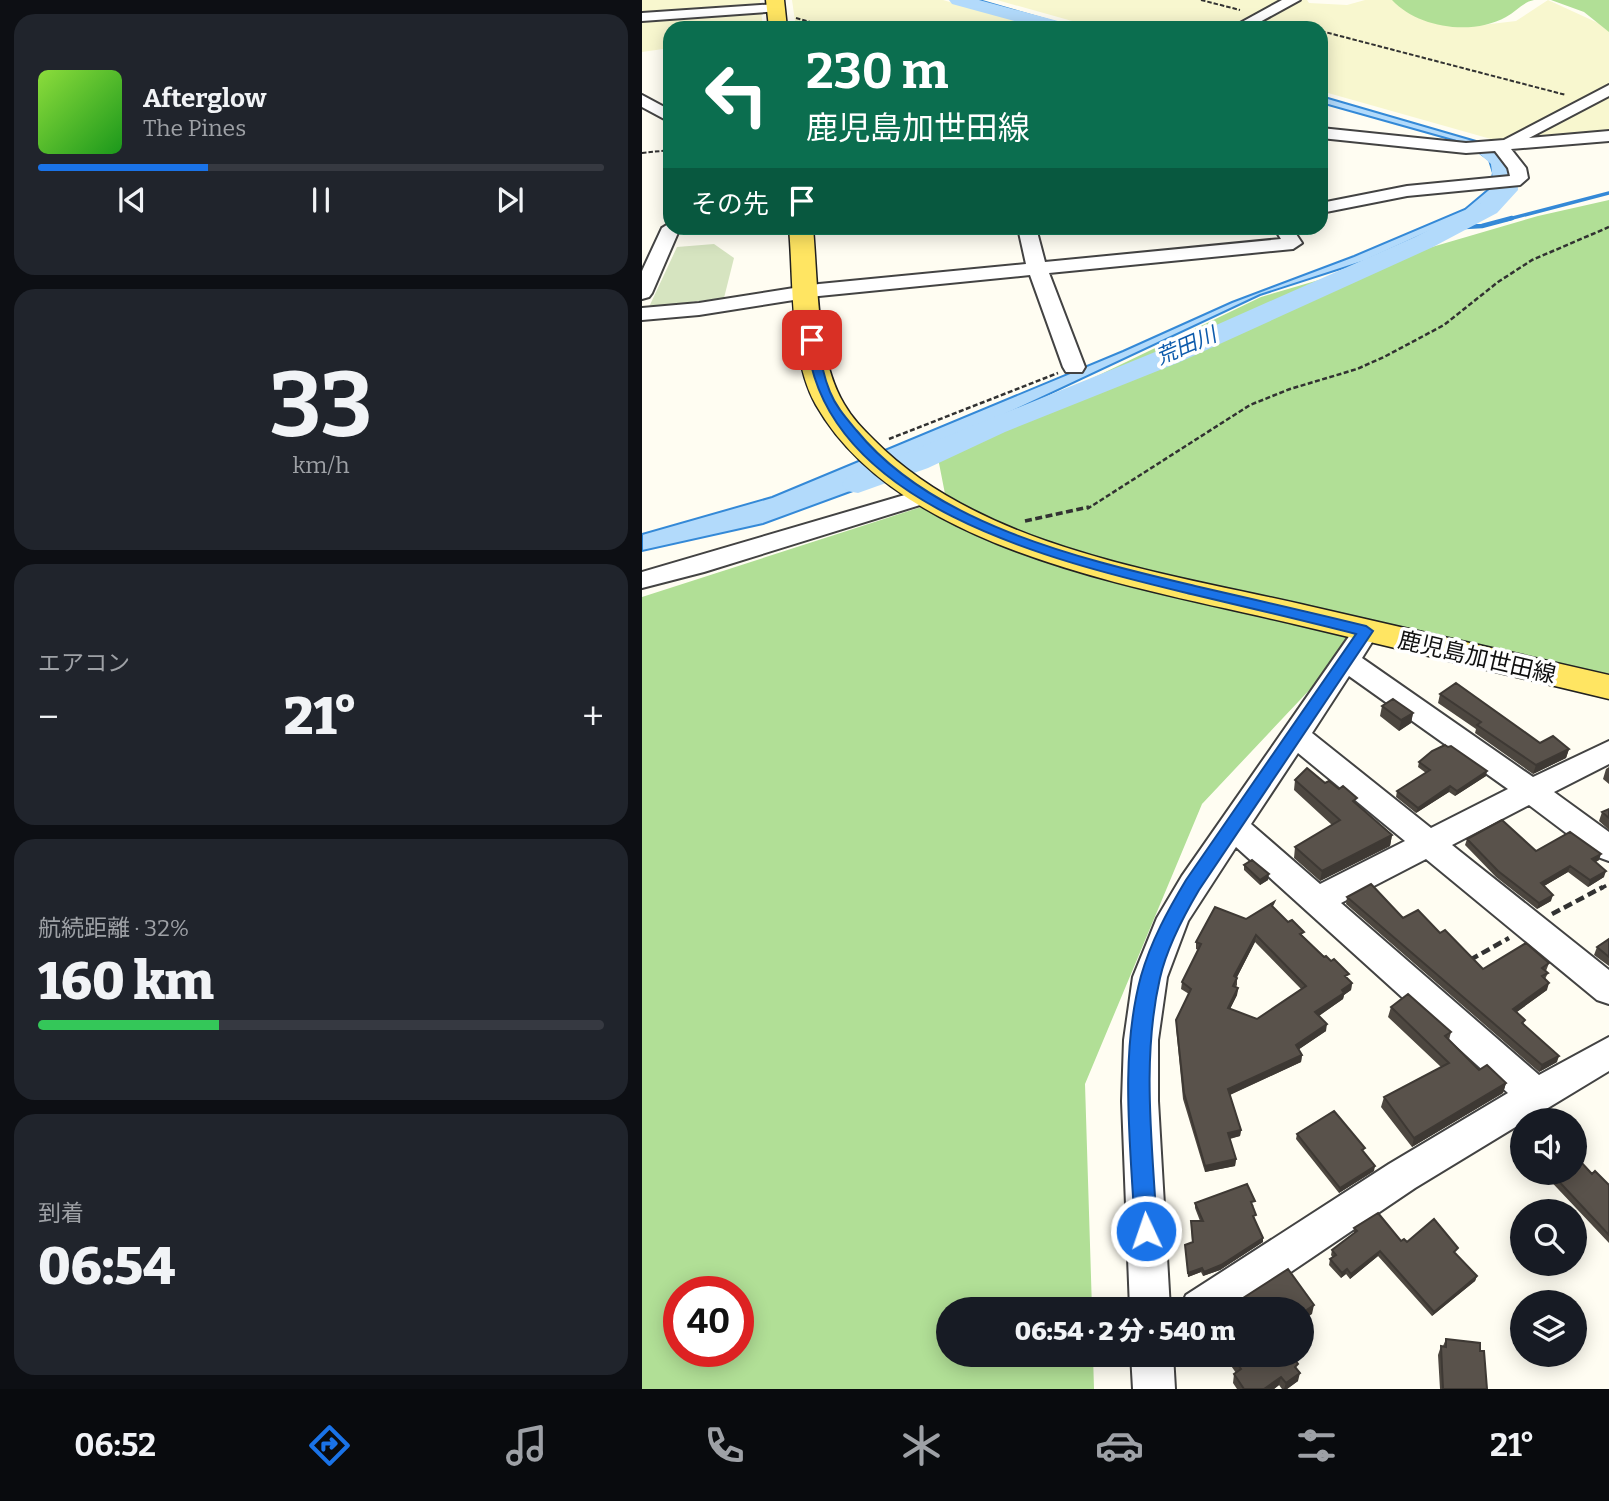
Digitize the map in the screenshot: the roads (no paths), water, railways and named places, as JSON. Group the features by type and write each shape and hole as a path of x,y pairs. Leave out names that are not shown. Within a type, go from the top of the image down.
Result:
{"main road":[{"name":"鹿児島加世田線","path":"802,235 815,363 823,391 833,410 864,448 918,491 984,528 1047,551 1122,573 1609,687"}],"street":[{"path":"1252,21 1293,0"},
{"path":"642,17 777,13"},
{"path":"1502,146 1609,90"},
{"path":"642,100 663,113"},
{"path":"1328,134 1466,148 1609,136"},
{"path":"1328,207 1407,191 1514,181 1519,178 1517,168 1502,146"},
{"path":"642,293 668,235"},
{"path":"1029,235 1037,268 1074,367"},
{"path":"642,314 819,290 1293,243 1288,235"},
{"path":"642,580 717,562 780,540 887,510 918,491"},
{"path":"1149,1297 1140,1101 1144,1012 1150,977 1173,918 1232,825 1366,631"},
{"path":"1347,661 1529,789 1609,849"},
{"path":"1295,735 1609,990"},
{"path":"1318,900 1430,844 1529,789 1609,751"},
{"path":"1232,825 1536,1095"},
{"path":"1218,1297 1402,1176 1609,1052"},
{"path":"1153,1367 1154,1389"}],"water":[{"path":"962,0 979,0 1052,21 1036,21"},
{"path":"1328,98 1476,141 1495,150 1509,172 1501,190 1470,213 1365,261 1260,295 947,442 861,488 763,524 642,551 642,534 772,497 1123,351 1232,302 1354,256 1465,209 1490,188 1493,173 1489,160 1467,144 1328,105"}],"waterway":[{"name":"荒田川","path":"958,0 1036,21"},
{"name":"荒田川","path":"858,484 1170,356 1424,242 1489,208 1506,190 1506,176 1499,159 1483,147"},
{"path":"1505,220 1609,193"},
{"path":"1448,228 1482,226 1512,218"}]}
